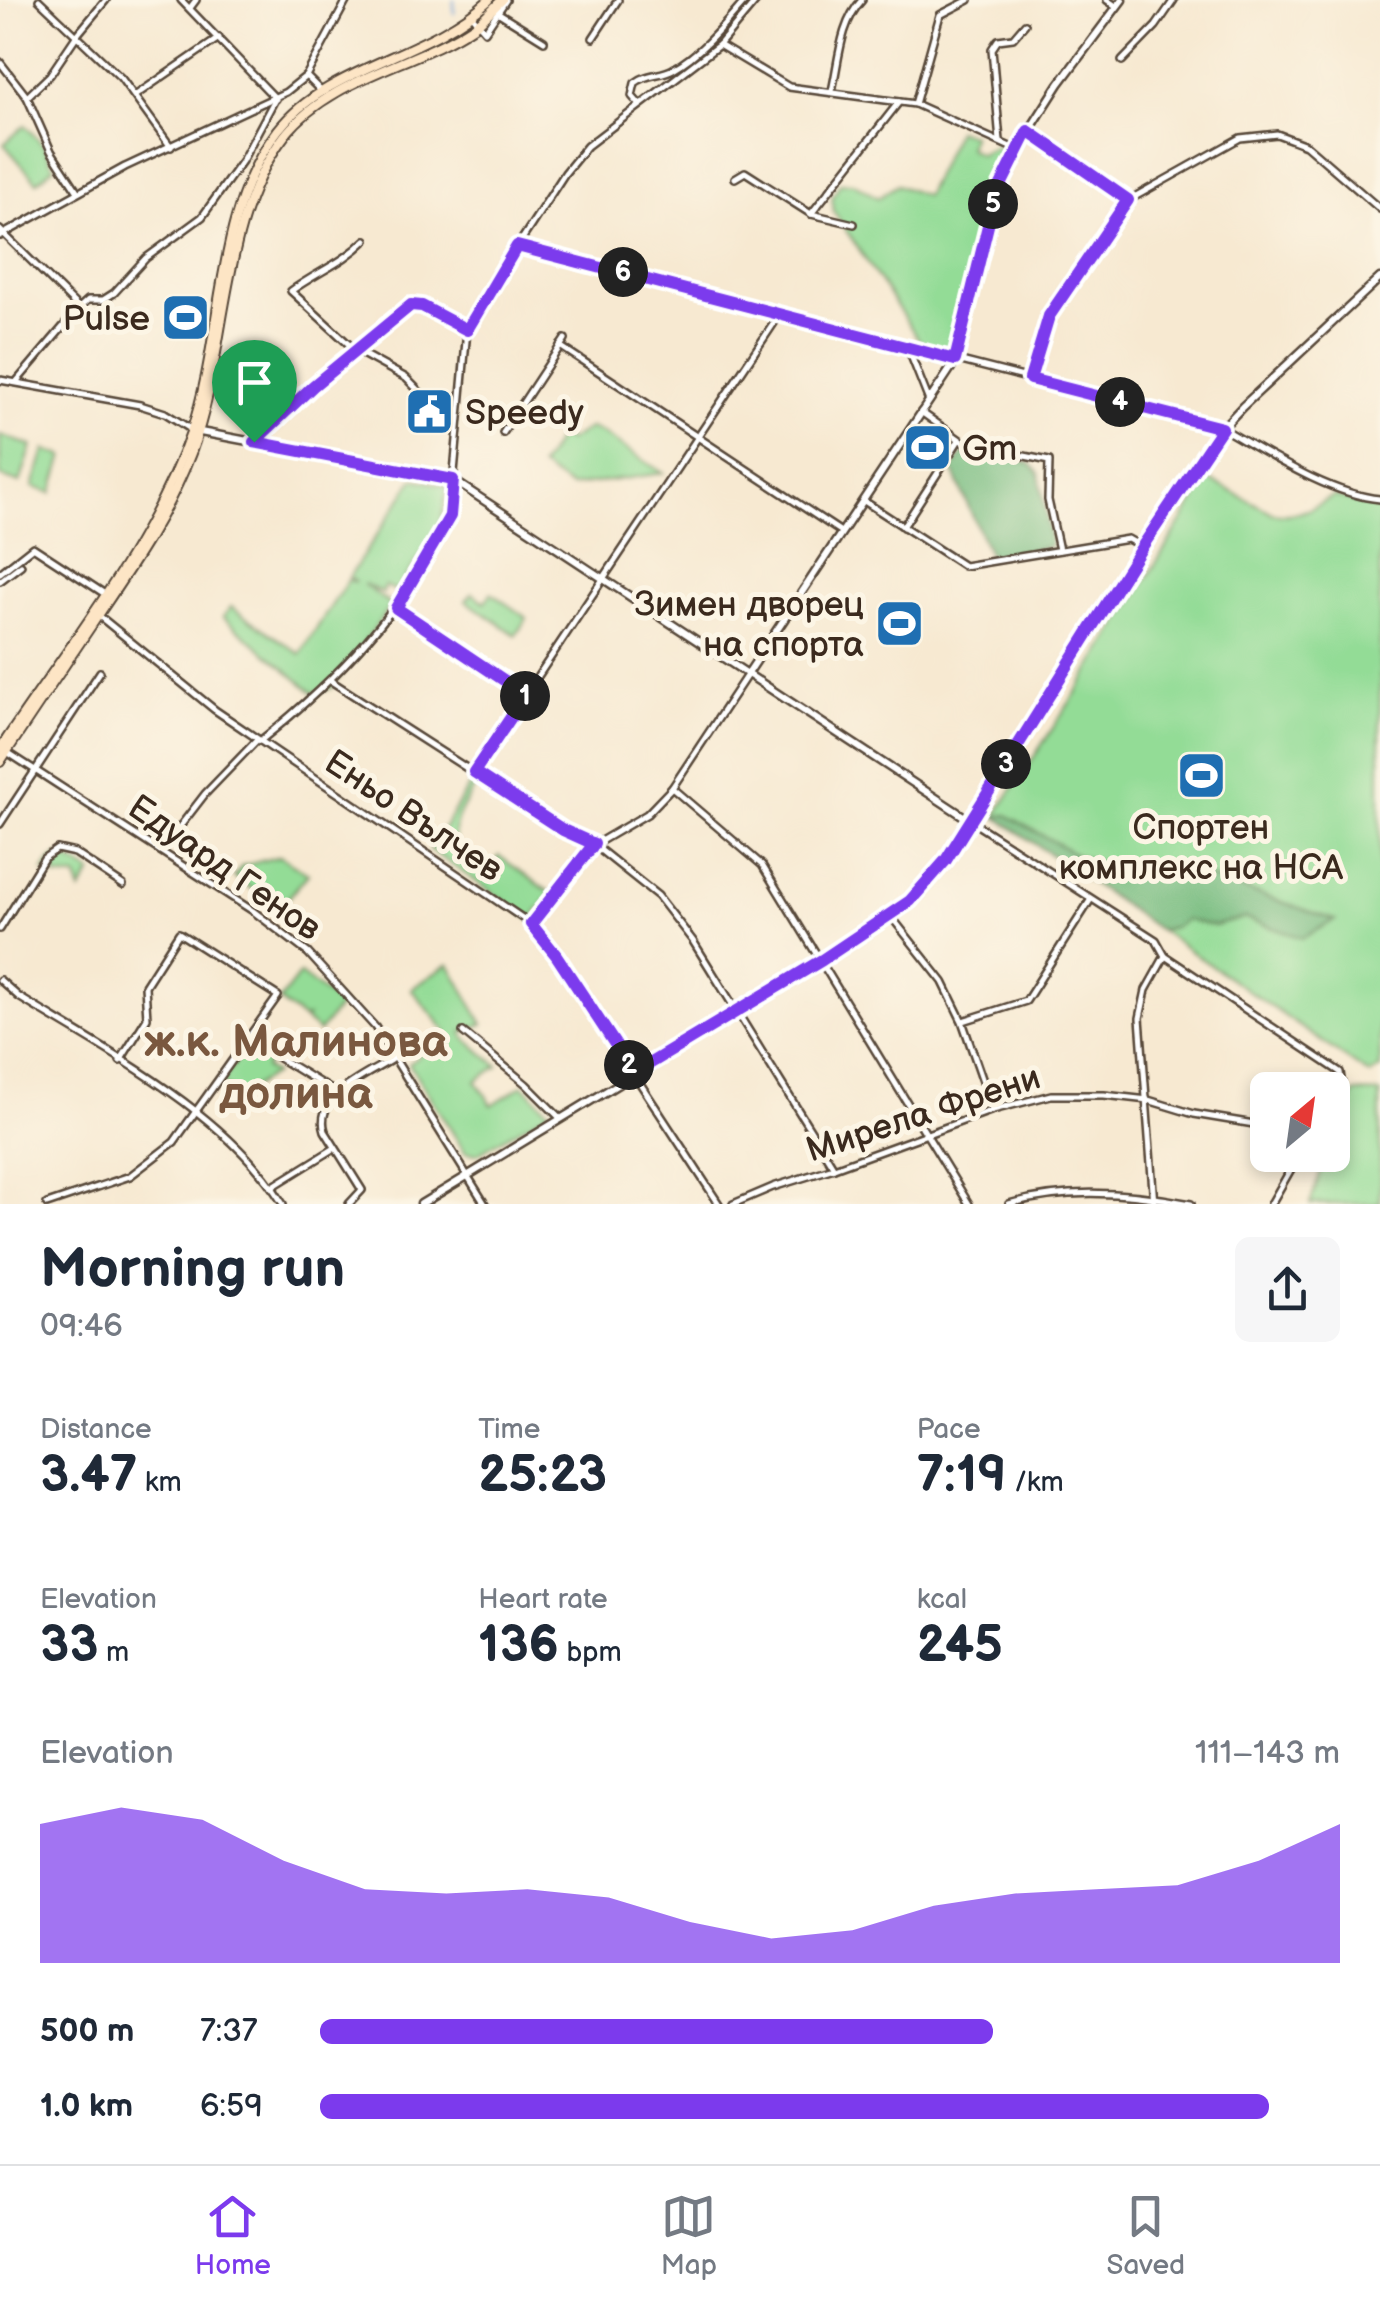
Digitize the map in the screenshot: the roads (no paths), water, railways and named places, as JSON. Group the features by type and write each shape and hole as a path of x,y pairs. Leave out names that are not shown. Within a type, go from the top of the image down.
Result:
{"main road":[{"path":"474,20 489,0"},
{"path":"0,762 3,750 107,596 158,511 195,431 243,194 276,132 293,114 324,96 474,20 504,0"},
{"path":"3,750 98,616 107,596"}],"street":[{"path":"39,0 136,95 170,147"},
{"path":"27,97 50,74 106,0"},
{"path":"182,0 276,99"},
{"path":"190,8 196,0"},
{"path":"80,308 1,233 170,147 276,99 306,76 347,0"},
{"path":"474,20 485,31 504,0"},
{"path":"593,38 618,0"},
{"path":"638,104 632,96 635,82 678,66 722,28 746,0"},
{"path":"161,851 205,794 259,740 312,700 396,608 450,516 467,330 517,246 587,146 719,46 758,0"},
{"path":"832,92 844,34 854,8 862,0"},
{"path":"915,104 940,15 969,0"},
{"path":"531,924 594,844 647,814 672,788 955,360 995,197 1028,131 1119,3 1107,0"},
{"path":"1122,60 1156,26 1174,0"},
{"path":"499,13 544,41"},
{"path":"1000,141 992,50 998,40 1012,38 1025,24"},
{"path":"136,95 219,38"},
{"path":"719,46 790,87 915,104 1017,150"},
{"path":"0,62 6,76 27,97 52,151 78,192"},
{"path":"306,76 324,96"},
{"path":"22,384 88,300 103,300 114,293 146,258 202,217 242,161 276,99"},
{"path":"811,214 899,102"},
{"path":"1028,131 1128,200"},
{"path":"1030,379 1049,316 1128,200 1240,138 1278,134 1306,146 1380,209"},
{"path":"735,178 745,172 811,214 854,224"},
{"path":"366,240 348,258 316,272 292,291 355,350 406,378 457,430"},
{"path":"517,246 1222,428 1328,483 1380,499"},
{"path":"421,1204 822,960 910,901 928,883 971,820 1142,547 1222,428 1380,278"},
{"path":"254,442 406,308 417,304 467,330"},
{"path":"474,772 779,316"},
{"path":"503,433 565,339"},
{"path":"560,346 841,532"},
{"path":"908,348 929,401"},
{"path":"0,380 154,409 195,431 453,480 1156,940 1165,956 1340,1072"},
{"path":"921,412 959,440 1048,462 1048,500 1059,550"},
{"path":"903,527 959,440"},
{"path":"863,500 964,566 1128,539 1142,547"},
{"path":"0,573 28,548 34,548 107,596"},
{"path":"0,582 21,564"},
{"path":"396,608 526,695"},
{"name":"Еньо Вълчев","path":"98,616 214,710 531,924 556,955 719,1204"},
{"path":"0,824 100,672"},
{"path":"330,680 563,830 594,844 658,896 693,940 834,1168"},
{"name":"Едуард Генов","path":"3,750 161,851 308,952 348,994 394,1058 486,1204"},
{"path":"672,788 762,866 968,1204"},
{"path":"0,929 44,858 57,849 75,853 122,885"},
{"path":"962,1021 1026,1001 1091,899"},
{"path":"890,915 943,982 962,1021 993,1110"},
{"path":"47,1204 138,1172 174,1142 278,996 180,932 145,986 147,1018 120,1060"},
{"path":"1155,1200 1141,1010 1146,990 1165,956"},
{"path":"0,980 19,997 196,1111 236,1146 283,1204"},
{"path":"462,1032 526,1084 560,1118"},
{"path":"248,1039 338,1094"},
{"path":"350,1204 362,1191 325,1131 323,1116 338,1094 394,1058"},
{"name":"Мирела Френи","path":"734,1204 993,1110 1051,1095 1148,1100 1194,1114 1250,1123"},
{"path":"272,1187 336,1148"},
{"path":"1271,1204 1289,1172"},
{"path":"1008,1204 1036,1196 1074,1193 1191,1204"}],"waterway":[{"path":"454,0 454,13"}],"place":[{"name":"Pulse","path":"185,318"},
{"name":"Speedy","path":"430,412"},
{"name":"Gm","path":"927,448"},
{"name":"Зимен дворец на спорта","path":"899,624"},
{"name":"Спортен комплекс на НСА","path":"1201,775"}],"district":[{"name":"ж.к. Малинова долина","path":"296,1066"}]}
